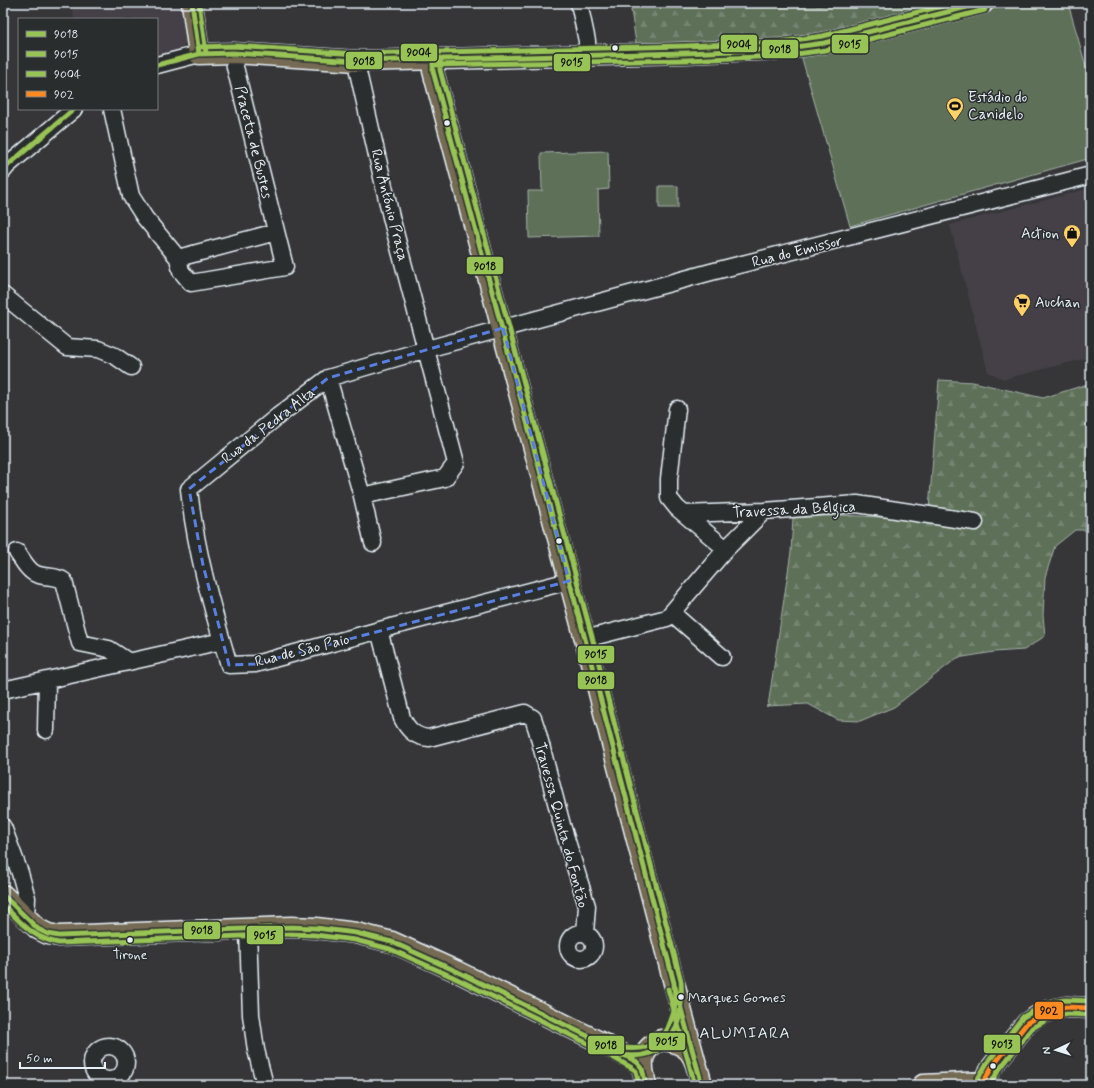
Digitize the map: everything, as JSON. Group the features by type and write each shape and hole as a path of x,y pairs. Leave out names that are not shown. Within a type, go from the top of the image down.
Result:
{"main road":[{"path":"192,3 199,54 233,53 357,61 685,53 781,49 824,43 983,3"},
{"path":"433,58 433,71 503,328 674,983 700,1076"},
{"path":"3,895 43,932 59,936 248,930 291,927 316,928 356,933 392,942 456,971 606,1045 637,1062 644,1077"},
{"path":"644,1077 642,1061 646,1052 655,1043 672,1016 675,1005 674,983"},
{"path":"923,1085 983,1084 992,1067 1027,1023 1050,1010 1066,1007 1091,1008"},
{"path":"606,1045 624,1048 655,1043 678,1042 687,1048 700,1076"}],"street":[{"path":"579,3 587,42 587,55"},
{"name":"Praceta de Bustes","path":"178,258 181,271 191,283 285,267 235,67 233,53"},
{"path":"158,65 199,54"},
{"name":"Rua António Praça","path":"357,61 358,72 391,217 456,463 445,478 362,496"},
{"path":"3,172 7,166 73,110"},
{"path":"112,110 132,196 145,218 178,258 276,232"},
{"name":"Rua do Emissor","path":"503,328 704,274 1091,175"},
{"path":"3,295 67,347 98,349 115,356 131,367"},
{"name":"Rua da Pedra Alta","path":"222,641 202,565 188,489 278,416 328,378 503,328"},
{"path":"328,378 362,496 373,543"},
{"path":"677,409 669,478 669,498 677,508 726,549"},
{"name":"Travessa da Bélgica","path":"685,514 764,511 857,504 975,522"},
{"path":"585,639 667,618 726,549 764,511"},
{"path":"17,552 25,564 35,574 61,578 64,581 80,643 109,649 129,662"},
{"name":"Rua de São Paio","path":"222,641 229,665 256,664 379,630 569,581"},
{"path":"672,613 722,657"},
{"name":"Travessa Quinta do Fontão","path":"379,630 402,718 407,728 416,735 429,738 525,713 532,718 537,730 562,825 587,906 585,933"},
{"path":"3,690 222,641"},
{"path":"46,730 47,680"},
{"path":"3,827 20,873 27,898 26,916"},
{"path":"248,930 251,1015 256,1050 265,1085"}],"highlighted area":[{"path":"503,328 569,581 255,664 229,665 203,565 189,489 328,378"}],"shaded area":[{"path":"72,3 182,3 187,41 181,49 158,56 158,18 74,18"},
{"name":"Auchan","path":"1091,188 1091,357 1004,379 988,372 950,225"}],"green space":[{"path":"630,3 954,3 799,47 637,50"},
{"name":"Estádio do Canidelo","path":"1016,3 1068,3 1091,84 1091,158 850,226 801,55"},
{"path":"608,151 609,189 598,190 599,236 529,238 528,191 542,191 541,153"},
{"path":"659,186 678,186 678,208 659,208"},
{"path":"939,380 973,382 1043,398 1091,383 1091,530 1075,530 1055,546 1045,577 1043,615 1045,636 1024,650 994,652 957,658 894,707 860,721 838,720 808,704 768,706 791,552 793,518 840,515 899,518 928,522"}],"transit line":[{"name":"9018","path":"192,3 199,54"},
{"name":"9004","path":"199,3 206,53"},
{"name":"9004","path":"199,47 233,46 357,54 685,46 780,42 823,36 954,3"},
{"name":"9018","path":"158,65 199,54 233,53 357,61 685,53 781,49 824,43 983,3"},
{"name":"9015","path":"433,65 685,60 782,56 826,50 985,10"},
{"name":"9018","path":"3,895 38,929 48,934 59,936 291,927 316,928 356,933 392,942 456,971 606,1045 633,1049 649,1046 663,1036 668,1028 675,1005 674,983 585,639 433,71 433,58"},
{"name":"9015","path":"3,905 34,934 59,943 291,934 315,935 355,940 390,949 453,977 603,1051 623,1055 641,1055 655,1051 666,1044 674,1033 679,1018 681,981 592,637 440,70 440,58"},
{"name":"9018","path":"3,171 73,110"},
{"name":"9018","path":"675,987 702,1085"},
{"name":"9015","path":"668,989 695,1085"},
{"name":"9013","path":"976,1082 987,1063 1023,1017 1048,1003 1065,1000 1091,1001"},
{"name":"902","path":"982,1085 992,1067 1027,1023 1050,1010 1066,1007 1091,1008"},
{"path":"990,1085 998,1071 1032,1028 1052,1017 1067,1014 1091,1015"},
{"name":"9018","path":"596,1040 637,1062 642,1068 646,1085"},
{"name":"9015","path":"593,1046 636,1071 639,1085"}],"place":[{"name":"Estádio do Canidelo","path":"955,121"},
{"name":"Action","path":"1072,248"},
{"name":"Auchan","path":"1022,317"},
{"name":"Tirone","path":"130,940"},
{"name":"Marques Gomes","path":"681,997"}],"district":[{"name":"ALUMIARA","path":"745,1032"}]}
